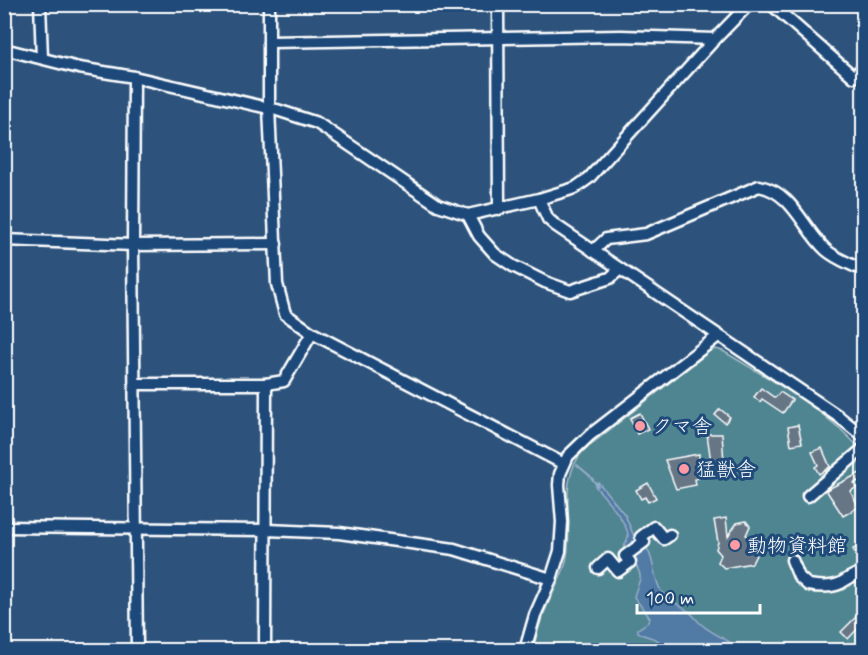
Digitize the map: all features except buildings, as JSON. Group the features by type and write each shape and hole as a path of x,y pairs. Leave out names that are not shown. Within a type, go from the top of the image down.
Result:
{"street":[{"path":"40,4 42,58"},
{"path":"268,4 269,108 277,284 285,314 312,333 564,465"},
{"path":"498,4 499,209"},
{"path":"4,49 79,68 134,77 269,108 317,123 438,205 468,215 499,209 574,188 589,178 749,4"},
{"path":"771,4 854,77 864,66"},
{"path":"269,42 621,36 715,39"},
{"path":"134,77 133,245 137,651"},
{"path":"593,251 606,239 646,234 759,186 771,188 782,195 830,253 864,271"},
{"path":"538,199 548,219 838,416 864,437"},
{"path":"468,215 479,236 495,254 545,282 570,291 610,278 620,269"},
{"path":"4,240 133,245 276,244"},
{"path":"135,384 266,384 284,381 312,333"},
{"path":"525,651 535,615 559,557 562,539 559,485 564,465 572,451 718,336"},
{"path":"266,384 265,647 267,651"},
{"path":"808,495 864,448"},
{"path":"598,568 609,559 618,572 630,562 626,556 645,542 641,537 654,526 664,539 670,535"},
{"path":"4,527 339,533 454,549 551,579"},
{"path":"792,560 799,577 808,585 831,586 864,572"}],"green space":[{"path":"716,349 797,396 832,422 863,452 863,650 533,650 547,605 565,565 569,535 568,490 575,462 584,450 710,351"}],"water":[{"path":"598,482 625,515 636,541 640,540 649,551 658,585 663,594 690,612 706,628 740,650 665,650 656,639 638,632 638,629 650,618 634,597 640,574 623,549 628,536 624,524 595,486"}],"waterway":[{"path":"577,465 598,486"}],"place":[{"name":"クマ舎","path":"640,426"},
{"name":"猛獣舎","path":"684,469"},
{"name":"動物資料館","path":"735,545"}]}
